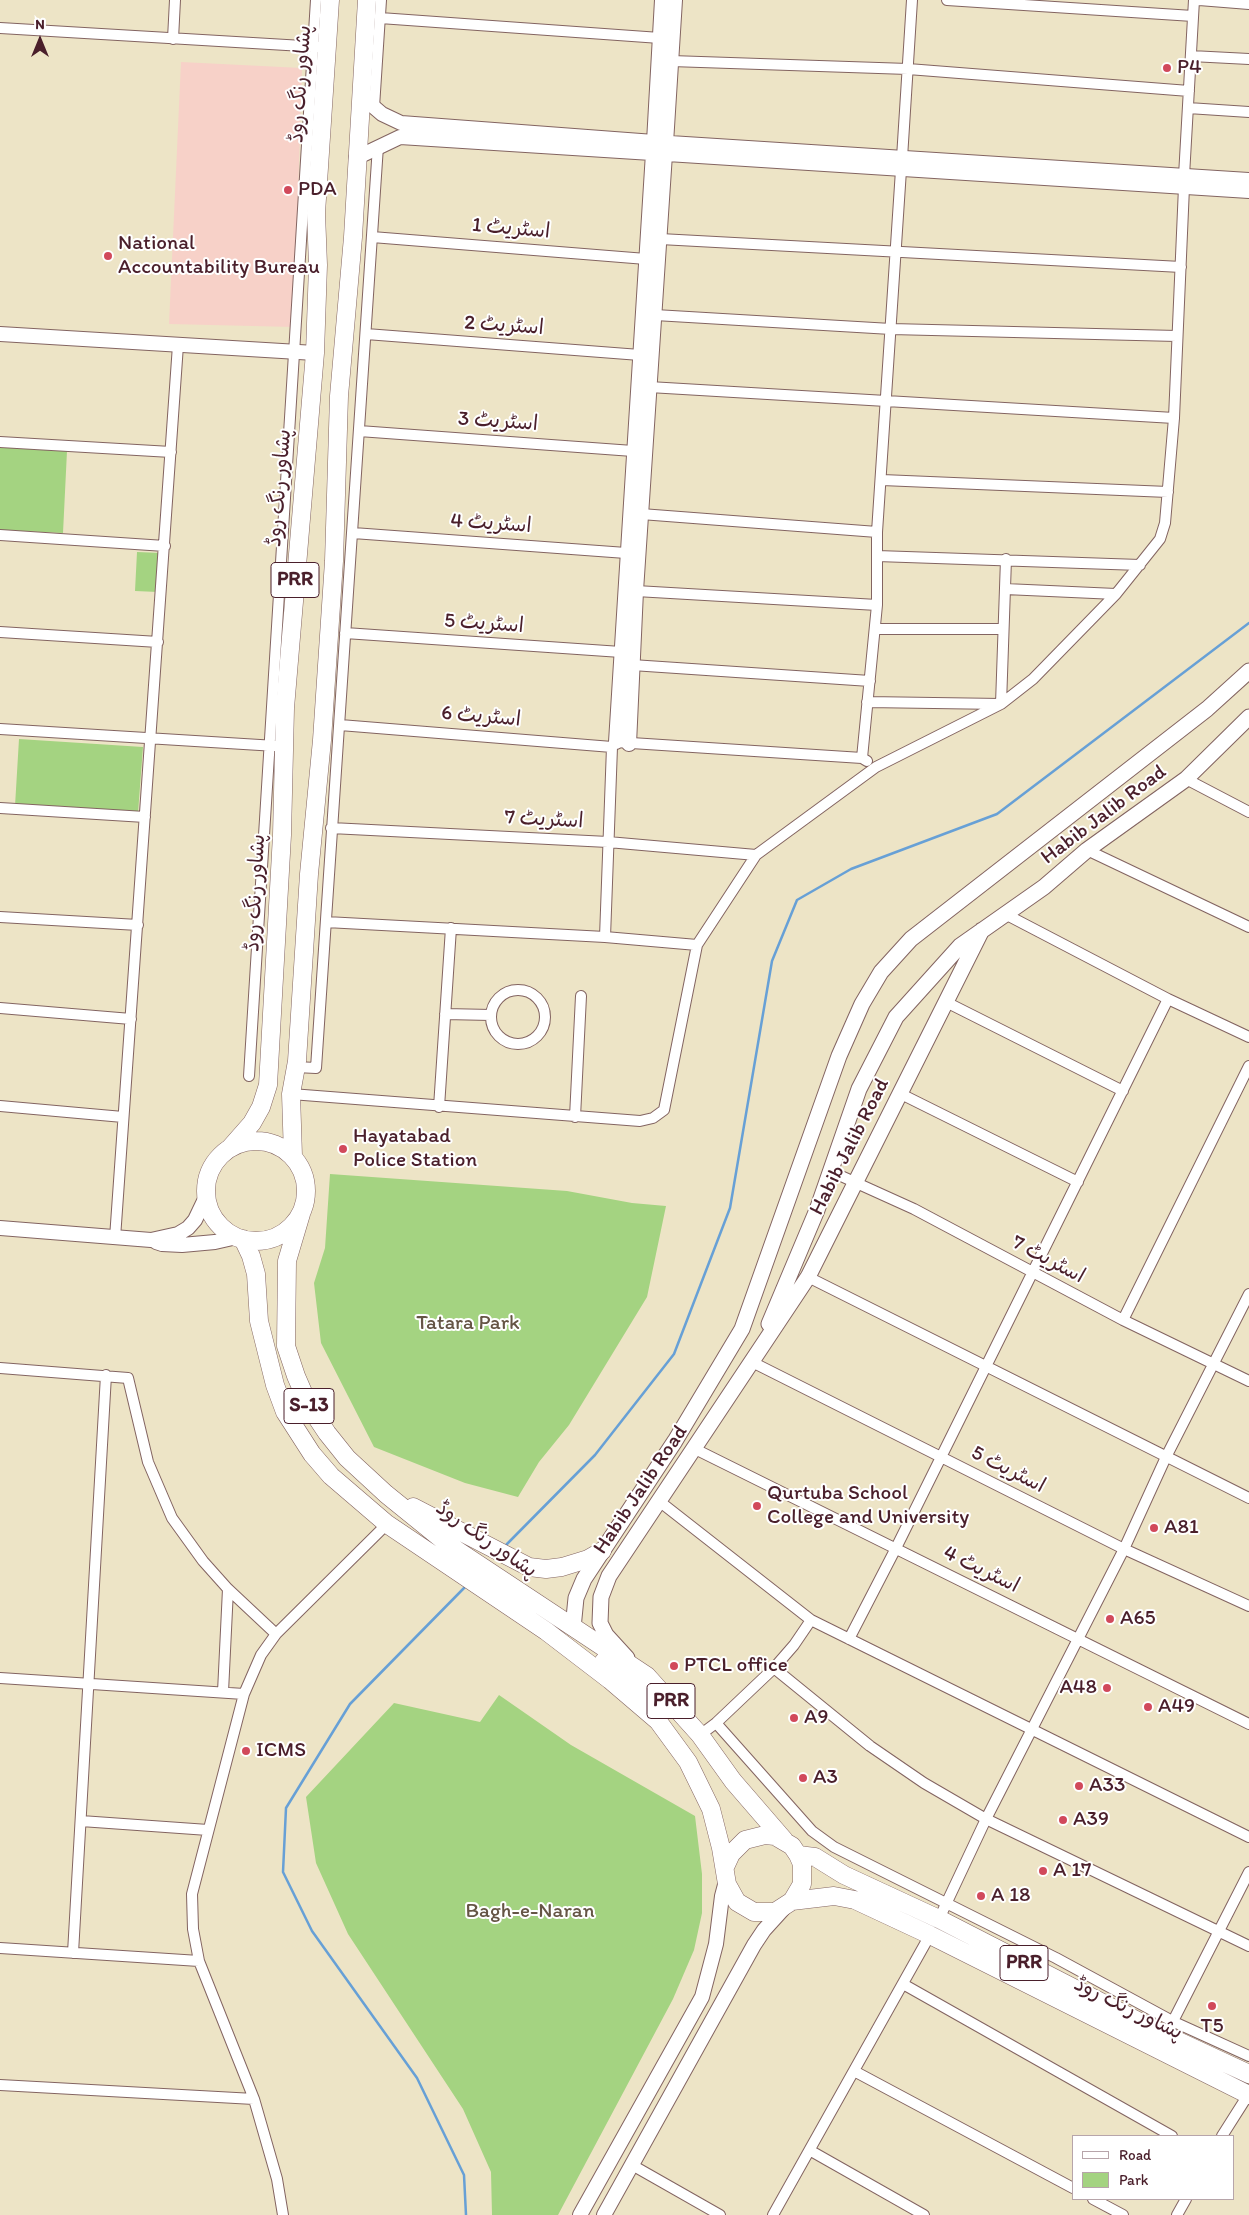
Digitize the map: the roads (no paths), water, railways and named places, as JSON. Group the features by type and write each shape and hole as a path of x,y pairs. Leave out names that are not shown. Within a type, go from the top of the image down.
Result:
{"highway":[{"name":"پشاور رنگ روڈ","path":"230,1148 252,1123 261,1107 268,1085 282,834 277,746 285,708 315,353 318,265 316,213 320,47 330,0"},
{"name":"PRR","path":"293,1156 291,1094 296,1067 309,874 322,740 334,561 339,396 353,238 356,158 367,101 367,0"},
{"path":"256,1140 270,1142 293,1156 300,1166 306,1184 305,1202 301,1214 294,1223 276,1237 254,1241 240,1238 220,1225 213,1217 206,1197 206,1183 211,1169 219,1157 230,1148 242,1142 256,1140"},
{"name":"پشاور رنگ روڈ","path":"301,1214 287,1261 286,1346 309,1406 327,1434 347,1458 386,1494 522,1604 658,1721 680,1749 699,1783 715,1821 726,1874"},
{"name":"پشاور رنگ روڈ","path":"240,1238 251,1256 256,1274 259,1321 268,1366 285,1412 312,1454 331,1476 387,1524 449,1545"},
{"path":"449,1545 515,1561 529,1567 546,1569 579,1562 602,1551"},
{"name":"پشاور رنگ روڈ","path":"522,1604 573,1628 632,1665 662,1692 700,1735 733,1780 784,1840"},
{"path":"573,1628 576,1638 583,1647 622,1672 643,1694 658,1721"},
{"path":"765,1835 784,1840 798,1855 802,1864 802,1884 788,1905 765,1913 745,1908 731,1894 726,1874 730,1854 745,1840 765,1835"},
{"name":"پشاور رنگ روڈ","path":"798,1855 815,1857 844,1875 943,1911 1169,2028 1249,2074"},
{"name":"پشاور رنگ روڈ","path":"788,1905 834,1896 855,1900 930,1935 1248,2095"}],"main road":[{"path":"573,1628 576,1598 584,1579 675,1441 742,1329 839,1056 862,1004 881,972 911,939 1207,709 1249,671"},
{"name":"Habib Jalib Road","path":"632,1665 602,1629 599,1615 600,1597 620,1557 695,1449 808,1277 857,1183 982,930 1044,887 1086,850 1186,779 1249,717"},
{"path":"752,1362 817,1210 859,1090 896,1017 948,958 982,930"},
{"path":"747,1315 770,1321"}],"street":[{"path":"173,39 175,0"},
{"path":"249,1076 277,746 295,352 320,47 316,0"},
{"path":"381,0 367,101 401,123 660,148"},
{"path":"619,744 626,553 650,387 656,315 660,239 660,38 662,0"},
{"path":"605,937 608,842 619,744 632,665 641,514 636,490 633,451 646,259 671,61 675,0"},
{"path":"876,767 862,758 877,604 877,532 897,253 912,0"},
{"path":"947,0 1193,16"},
{"path":"291,1094 575,1117 640,1120 653,1118 664,1110 697,945 756,854 876,767 1001,704 1033,679 1116,594 1140,565 1160,539 1165,524 1174,418 1194,0"},
{"path":"1199,0 1249,4"},
{"path":"380,18 660,38"},
{"path":"0,28 320,47"},
{"path":"1191,56 1249,59"},
{"path":"671,61 908,69 1189,91"},
{"path":"1188,108 1249,112"},
{"path":"356,158 400,137 660,148 1122,178 1184,181 1249,180"},
{"path":"296,1067 316,1068 378,146"},
{"path":"1184,181 1249,191"},
{"name":"اسٹریٹ 1","path":"372,237 646,259"},
{"path":"660,239 1181,267"},
{"path":"656,315 891,328 1178,336"},
{"path":"0,334 315,353"},
{"name":"اسٹریٹ 2","path":"366,334 640,355"},
{"path":"114,1238 138,925 178,345"},
{"path":"650,387 1174,418"},
{"name":"اسٹریٹ 3","path":"359,431 633,451"},
{"path":"0,442 171,452"},
{"path":"882,480 1168,492"},
{"path":"641,514 877,532"},
{"name":"اسٹریٹ 4","path":"353,533 626,553"},
{"path":"0,535 165,546"},
{"path":"878,556 1140,565"},
{"path":"1001,704 1006,559"},
{"path":"1005,588 1116,594"},
{"path":"636,592 877,604"},
{"path":"875,629 1003,629"},
{"path":"0,632 158,642"},
{"name":"اسٹریٹ 5","path":"345,633 621,652"},
{"path":"632,665 870,681"},
{"path":"867,702 1001,704"},
{"name":"اسٹریٹ 6","path":"340,725 862,758"},
{"path":"0,729 277,746"},
{"path":"1186,779 1249,812"},
{"path":"0,808 145,817"},
{"name":"اسٹریٹ 7","path":"331,828 608,842 756,854"},
{"path":"1086,850 1249,927"},
{"path":"1005,914 1168,999 1249,1037"},
{"path":"0,917 138,925"},
{"path":"326,922 605,937 697,945"},
{"path":"439,1107 451,928"},
{"path":"514,991 531,994 543,1008 545,1016 540,1033 534,1039 517,1044 509,1042 495,1032 491,1015 498,999 514,991"},
{"path":"575,1117 580,996"},
{"path":"849,1639 1168,999"},
{"path":"946,1002 1123,1091"},
{"path":"0,1008 131,1019"},
{"path":"445,1014 491,1015"},
{"path":"1123,1320 1249,1066"},
{"path":"901,1094 1078,1182"},
{"path":"0,1106 123,1118"},
{"name":"اسٹریٹ 7","path":"830,1172 914,1209 1123,1320 1249,1382"},
{"path":"0,1228 151,1240 178,1234 188,1228 195,1220 206,1197"},
{"path":"151,1240 162,1244 182,1245 240,1238"},
{"path":"808,1277 1249,1498"},
{"path":"716,1723 812,1831 834,1847 943,1911 986,1819 1079,1639 1124,1549 1166,1457 1249,1294"},
{"name":"اسٹریٹ 5","path":"752,1362 1124,1549 1249,1606"},
{"path":"0,1368 128,1378 148,1462 172,1518 203,1561 228,1589 276,1634"},
{"path":"73,1953 106,1375"},
{"name":"اسٹریٹ 4","path":"695,1449 1249,1724"},
{"path":"658,1500 811,1620 1249,1837"},
{"path":"283,2215 277,2179 254,2099 199,1961 192,1929 192,1894 244,1694 261,1655 276,1634 387,1524"},
{"path":"223,1692 228,1589"},
{"path":"700,1735 716,1723 774,1668 794,1645 811,1620"},
{"path":"774,1668 870,1746 924,1783 986,1819 1249,1946"},
{"path":"0,1678 244,1694"},
{"path":"81,1821 208,1830"},
{"path":"1249,1872 1169,2028 1249,2056"},
{"path":"580,2215 702,1997 717,1937 726,1874"},
{"path":"604,2215 754,1945 764,1930 788,1905"},
{"path":"773,2215 811,2151 930,1935"},
{"path":"0,1948 199,1961"},
{"path":"903,1984 1170,2135"},
{"path":"854,2071 1072,2187"},
{"path":"0,2086 254,2099"},
{"path":"1223,2135 1248,2095"},
{"path":"811,2151 924,2215"},
{"path":"632,2165 720,2215"},
{"path":"1095,2200 1124,2215"},
{"path":"1177,2215 1185,2200"}],"waterway":[{"path":"505,1546 595,1455 674,1354 730,1208 772,961 797,900 851,869 997,814 1249,623"},
{"path":"466,1586 350,1704 286,1808 283,1872 312,1931 417,2078 464,2175 466,2215"}],"place":[{"name":"P4","path":"1167,68"},
{"name":"PDA","path":"288,190"},
{"name":"National Accountability Bureau","path":"108,256"},
{"name":"Hayatabad Police Station","path":"343,1149"},
{"name":"Qurtuba School College and University","path":"757,1506"},
{"name":"A81","path":"1154,1528"},
{"name":"A65","path":"1110,1619"},
{"name":"PTCL office","path":"674,1666"},
{"name":"A48","path":"1107,1688"},
{"name":"A49","path":"1148,1707"},
{"name":"A9","path":"794,1718"},
{"name":"ICMS","path":"246,1751"},
{"name":"A3","path":"803,1778"},
{"name":"A33","path":"1079,1786"},
{"name":"A39","path":"1063,1820"},
{"name":"A 17","path":"1043,1871"},
{"name":"A 18","path":"981,1896"},
{"name":"T5","path":"1212,2006"}],"park label":[{"name":"Tatara Park","path":"468,1324"},
{"name":"Bagh-e-Naran","path":"530,1912"}]}
